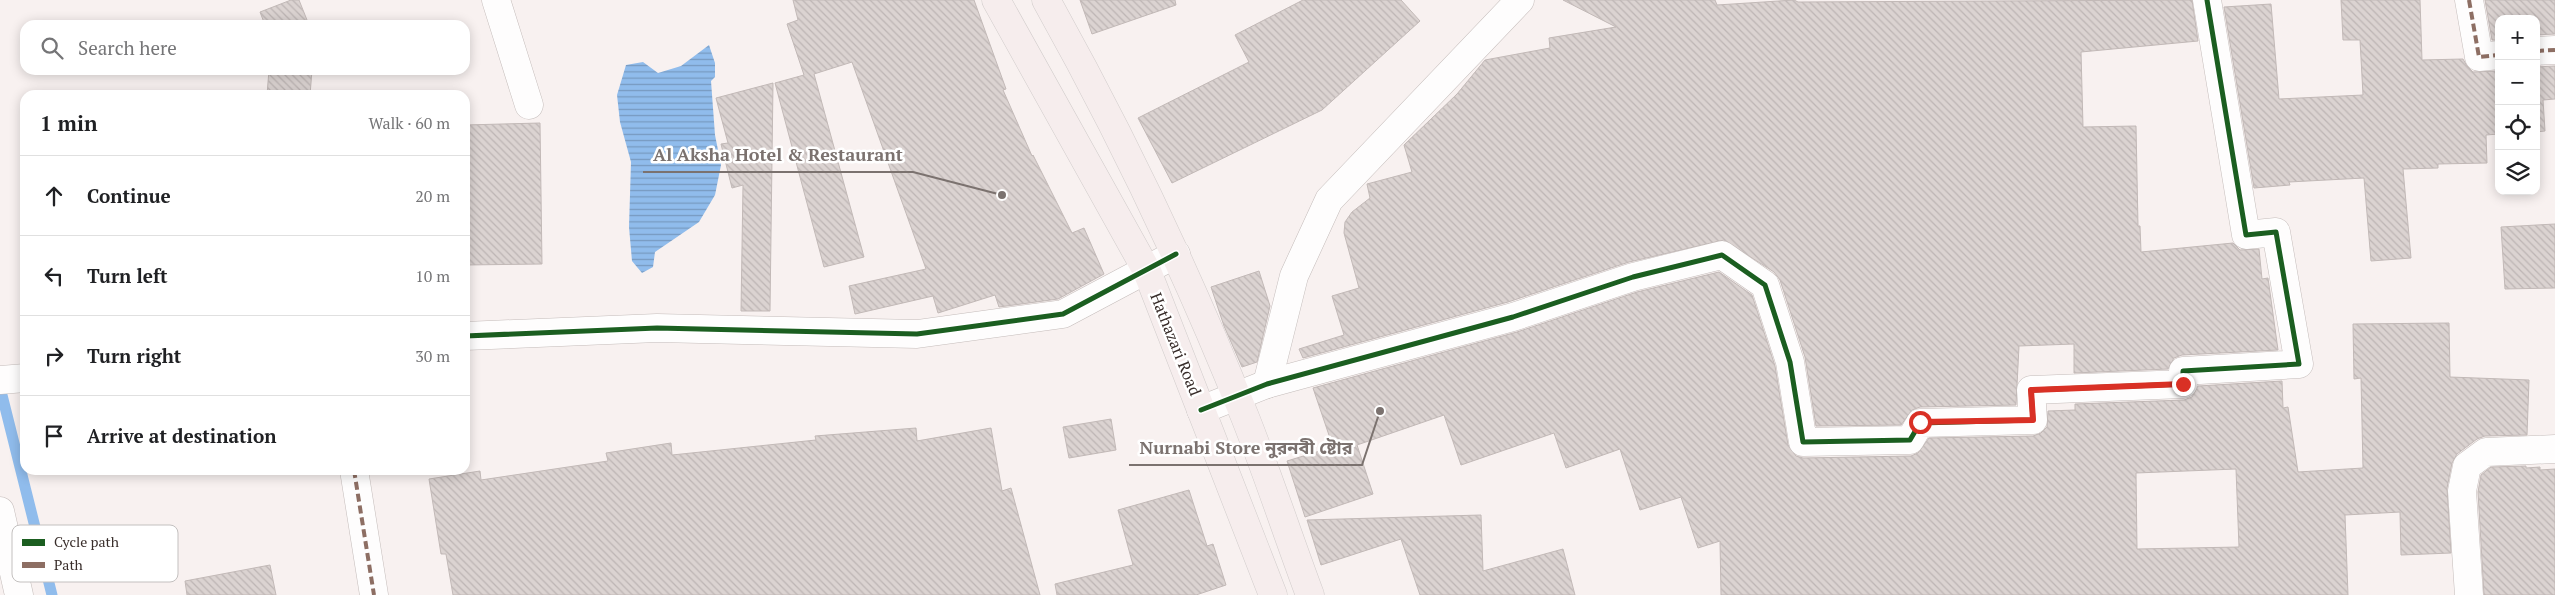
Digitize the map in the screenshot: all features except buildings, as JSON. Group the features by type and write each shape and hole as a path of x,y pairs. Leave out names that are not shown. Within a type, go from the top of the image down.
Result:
{"highway":[{"name":"Hathazari Road","path":"996,0 1147,271 1272,595"},
{"path":"1046,0 1076,54 1176,254 1244,415 1310,595"}],"street":[{"path":"496,0 529,105"},
{"path":"1267,384 1294,276 1328,200 1520,0"},
{"path":"1201,410 1234,395 1267,384 1513,317 1633,277 1722,256 1765,285 1790,362 1803,442 1910,440 1920,422 2033,420 2031,390 2183,384 2183,371 2300,364 2276,232 2246,235 2206,0"},
{"path":"2469,0 2479,57 2495,55"},
{"path":"2540,51 2555,50"},
{"path":"470,336 657,328 917,334 1063,314 1176,254"},
{"path":"2469,595 2462,491 2467,466 2486,452 2555,449"},
{"path":"355,475 374,595"},
{"path":"0,511 12,564"},
{"path":"16,582 19,595"}],"water":[{"path":"709,45 715,63 715,77 711,81 715,135 721,165 715,195 699,222 655,252 653,267 642,273 632,261 629,227 631,162 620,122 617,95 626,65 643,62 658,73 681,66"}],"waterway":[{"path":"0,387 20,467"},
{"path":"22,475 34,525"},
{"path":"49,582 52,595"}],"marked path":[{"path":"2469,0 2479,57 2495,55"},
{"path":"2540,51 2555,50"},
{"path":"355,475 374,595"}],"cycle path":[{"path":"1201,410 1267,384 1513,317 1633,277 1722,255 1765,285 1790,362 1803,442 1910,440 1920,423 2033,420 2031,390 2183,384 2183,371 2299,364 2276,232 2246,235 2207,0"},
{"path":"470,336 657,328 917,334 1063,314 1176,254"}],"place":[{"name":"Al Aksha Hotel & Restaurant","path":"1002,195"},
{"name":"Nurnabi Store নুরনবী ষ্টোর","path":"1380,411"}],"route":[{"path":"1920,422 2033,420 2031,390 2183,384"}]}
